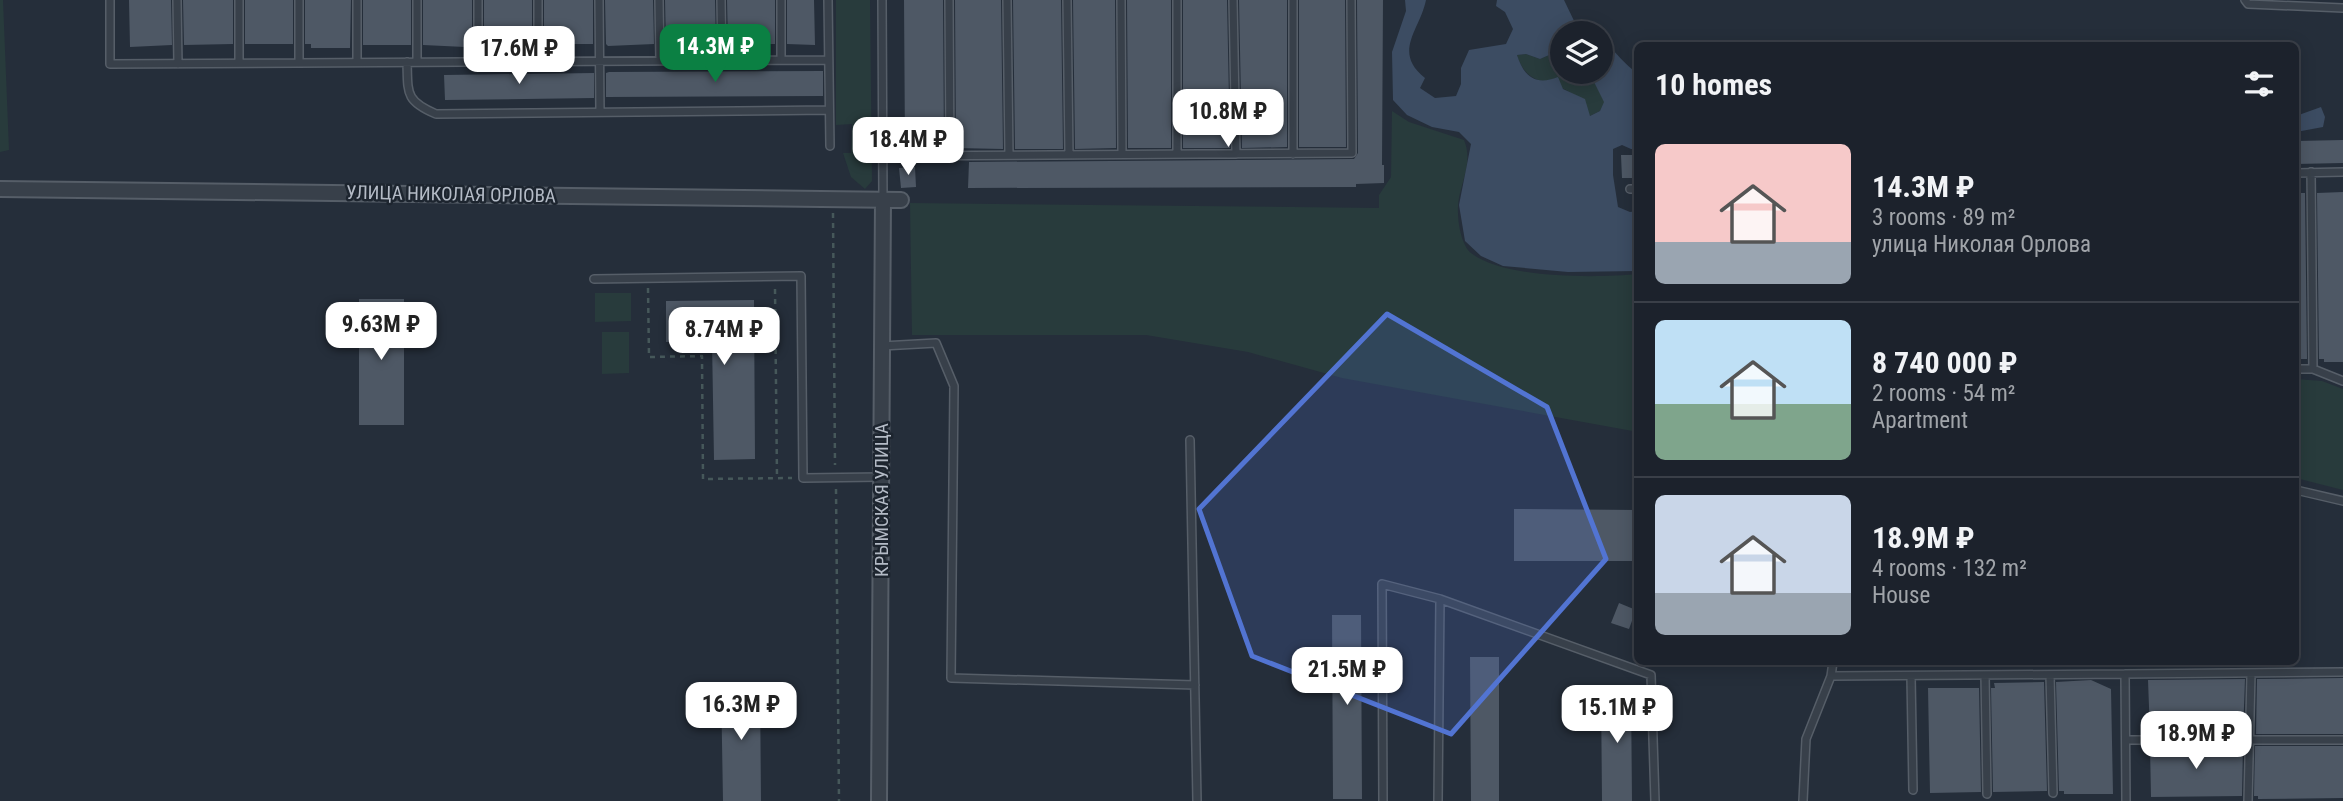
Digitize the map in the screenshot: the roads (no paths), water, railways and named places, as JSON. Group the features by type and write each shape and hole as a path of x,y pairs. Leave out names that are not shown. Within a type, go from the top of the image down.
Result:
{"street":[{"name":"УЛИЦА НИКОЛАЯ ОРЛОВА","path":"0,189 901,200"},
{"name":"КРЫМСКАЯ УЛИЦА","path":"879,801 883,200"}],"lane":[{"path":"110,0 110,64 828,60"},
{"path":"177,0 178,64"},
{"path":"239,0 239,63"},
{"path":"299,0 299,63"},
{"path":"357,0 358,62"},
{"path":"417,0 417,62"},
{"path":"478,0 478,62"},
{"path":"538,0 538,61"},
{"path":"599,0 600,112"},
{"path":"659,0 660,61"},
{"path":"722,0 722,60"},
{"path":"781,0 781,60"},
{"path":"828,0 830,146"},
{"path":"882,0 883,200"},
{"path":"949,0 950,156"},
{"path":"1007,0 1009,155"},
{"path":"1067,0 1069,155"},
{"path":"1121,0 1122,154"},
{"path":"1177,0 1177,154"},
{"path":"1233,0 1236,154"},
{"path":"1293,0 1293,154"},
{"path":"882,156 1352,153 1351,0"},
{"path":"2245,0 2248,4 2343,8"},
{"path":"407,62 408,91 418,106 436,114 829,110"},
{"path":"2311,172 2313,369"},
{"path":"2299,173 2343,172"},
{"path":"594,279 801,276 803,478 881,477"},
{"path":"882,346 936,343 954,386 951,678 1195,685"},
{"path":"2299,369 2313,369 2343,381"},
{"path":"1190,440 1197,801"},
{"path":"2299,491 2343,501"},
{"path":"1383,801 1382,584 1440,599 1651,675 1655,801"},
{"path":"1438,801 1440,599"},
{"path":"1803,801 1806,740 1832,676 1833,665"},
{"path":"1832,676 2343,672"},
{"path":"2126,674 2126,801"},
{"path":"2248,801 2251,674"},
{"path":"1985,675 1987,794"},
{"path":"2050,675 2053,793"},
{"path":"1911,676 1913,790"},
{"path":"2127,740 2343,740"}],"water":[{"path":"1405,0 1426,0 1411,40 1410,59 1425,78 1420,88 1435,98 1456,96 1461,84 1461,68 1469,50 1506,44 1513,29 1505,12 1496,6 1497,0 1564,0 1574,21 1550,21 1550,55 1540,59 1526,54 1517,55 1523,69 1532,78 1550,80 1550,84 1561,84 1563,89 1585,99 1590,116 1600,111 1604,102 1595,84 1613,84 1613,50 1634,70 1634,149 1622,145 1613,149 1613,175 1618,207 1634,212 1634,271 1568,272 1503,266 1481,256 1465,241 1459,205 1471,144 1459,132 1432,127 1407,115 1393,100 1392,52 1406,11"},
{"path":"2321,107 2325,117 2323,127 2299,131 2299,115"}]}
